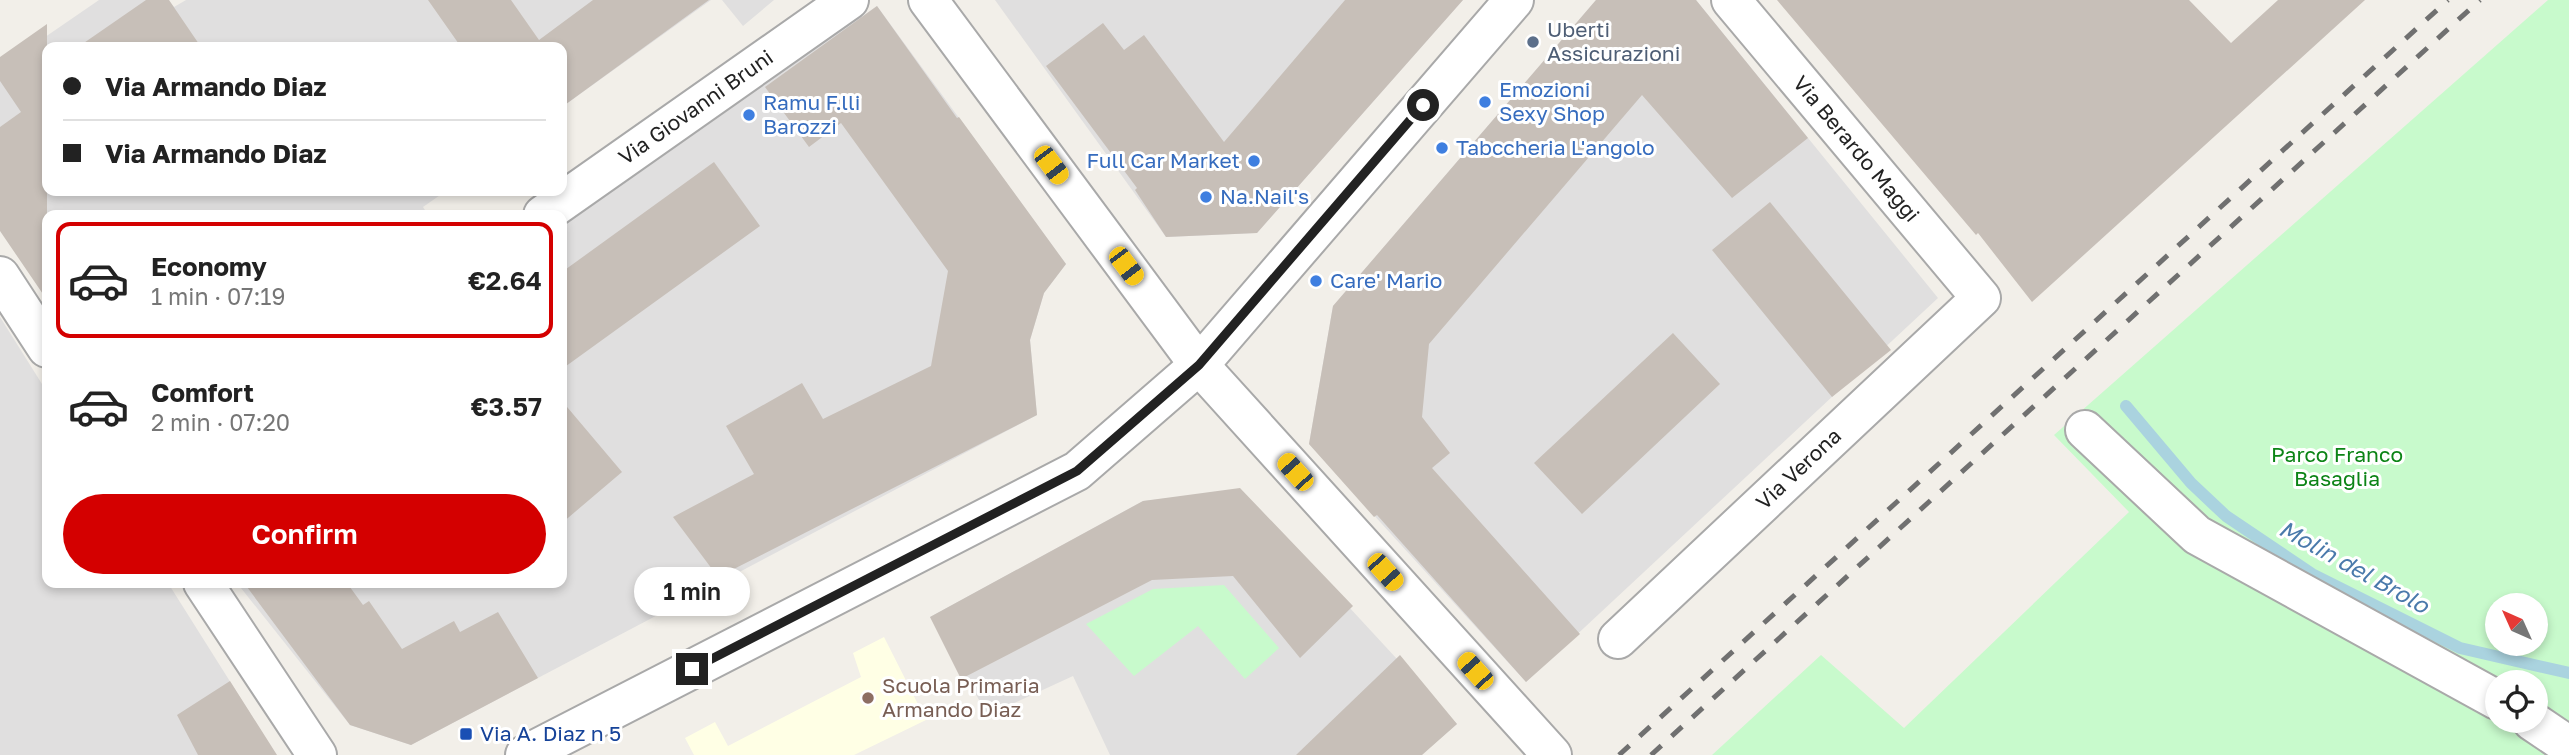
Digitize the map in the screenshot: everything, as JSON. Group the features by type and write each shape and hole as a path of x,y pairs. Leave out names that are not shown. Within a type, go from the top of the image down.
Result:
{"street":[{"name":"Via Giovanni Bruni","path":"550,210 849,0"},
{"path":"928,0 1199,365 1552,755"},
{"path":"525,755 1077,471 1199,365 1514,0"},
{"name":"Via Berardo Maggi","path":"1731,0 1981,298"},
{"path":"0,276 42,340"},
{"name":"Via Verona","path":"1618,639 1981,298"},
{"path":"2085,430 2197,534 2485,693"},
{"path":"205,588 317,755"},
{"path":"2548,732 2569,747"}],"shaded area":[{"path":"99,0 168,0 174,7 186,0 711,0 567,103 567,42 42,42 42,196 439,196 423,207 425,210 42,210 42,290 0,228 0,68"},
{"path":"722,0 774,0 743,26"},
{"path":"995,0 1463,0 1257,233 1166,237"},
{"path":"1596,0 1696,0 1938,298 1526,682 1309,444 1333,306"},
{"path":"877,6 1066,264 1044,293 1030,340 1037,415 411,745 350,725 241,588 567,588 567,221"},
{"path":"0,317 42,384 42,588 171,588 275,755 0,755"},
{"path":"1241,490 1457,724 1421,755 1110,755 1073,676 988,715 930,617 1143,501"},
{"name":"Scuola Primaria Armando Diaz","path":"884,637 926,720 854,755 694,755 685,738 715,722 728,746 861,677 853,653"}],"green space":[{"name":"Parco Franco Basaglia","path":"2548,0 2569,0 2569,755 1712,755 1821,655 1904,728 2129,512 2054,435"},
{"path":"1224,585 1279,648 1245,679 1198,626 1134,676 1086,624 1153,589"}],"building":[{"path":"146,0 169,0 198,42 85,42"},
{"path":"428,0 511,0 539,40 593,0 709,0 567,103 567,42 457,42"},
{"path":"1345,0 1463,0 1257,233 1166,237 1135,190 1137,188 1046,66 1103,23 1124,50 1144,35 1224,142"},
{"path":"1596,0 1696,0 1808,138 1732,198 1642,95 1429,344 1422,417 1450,453 1432,468 1580,634 1526,682 1377,515 1374,517 1309,444 1333,306"},
{"path":"1777,0 2189,0 2231,43 2278,0 2365,0 2032,302 1978,233 1976,235"},
{"path":"877,6 1066,264 1044,293 1030,340 1037,415 718,577 673,517 754,474 726,426 802,383 823,419 931,366 948,271 841,123 809,147 765,87"},
{"path":"47,24 47,42 42,42 42,196 47,196 47,210 42,210 42,293 0,231 0,127 21,112 0,81 0,57"},
{"path":"714,162 760,226 567,365 567,268"},
{"path":"1770,202 1891,350 1832,397 1712,250"},
{"path":"1673,333 1720,384 1582,514 1534,463"},
{"path":"567,407 622,472 567,519"},
{"path":"1240,488 1353,606 1300,658 1233,576 1152,580 961,679 930,617 1143,501"},
{"path":"248,588 351,588 363,605 369,601 402,649 454,621 460,632 498,612 538,678 411,745 350,725"},
{"path":"1400,655 1457,724 1422,755 1296,755"},
{"path":"230,681 277,755 198,755 177,715"}],"waterway":[{"name":"Molin del Brolo","path":"2126,406 2191,483 2226,516 2312,574 2460,648 2569,673"}],"railway":[{"path":"1619,755 2448,0"},
{"path":"1651,755 2480,0"}],"place":[{"name":"Uberti Assicurazioni","path":"1533,42"},
{"name":"Emozioni Sexy Shop","path":"1485,102"},
{"name":"Ramu F.lli Barozzi","path":"749,115"},
{"name":"Tabccheria L'angolo","path":"1442,148"},
{"name":"Full Car Market","path":"1254,161"},
{"name":"Na.Nail's","path":"1206,197"},
{"name":"Care' Mario","path":"1316,281"},
{"name":"Scuola Primaria Armando Diaz","path":"868,698"},
{"name":"Via A. Diaz n 5","path":"466,734"}],"route":[{"path":"692,669 1077,471 1199,365 1423,105"}]}
